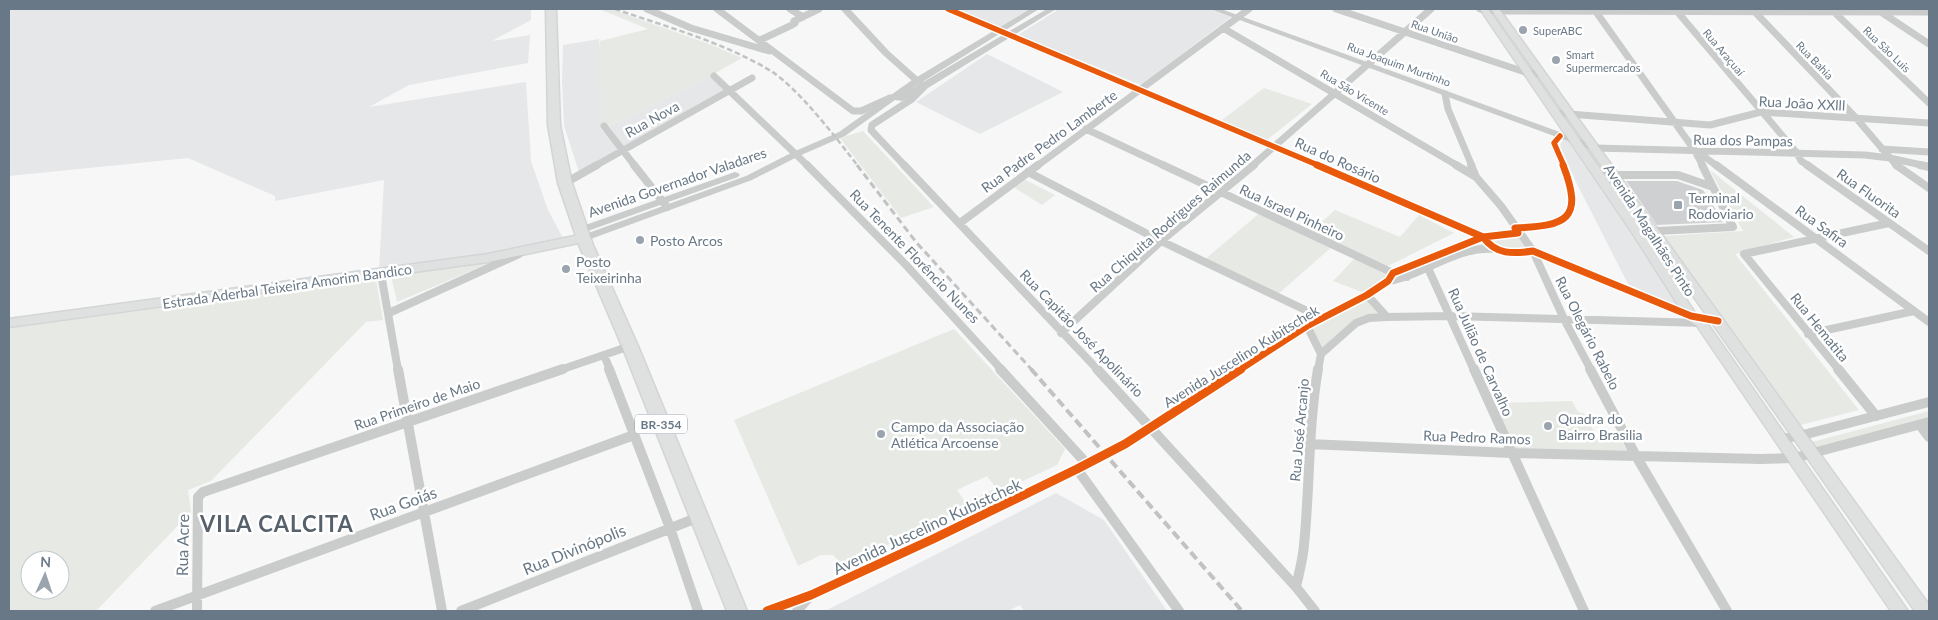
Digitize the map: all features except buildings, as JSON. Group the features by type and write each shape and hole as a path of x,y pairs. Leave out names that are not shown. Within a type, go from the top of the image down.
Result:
{"main road":[{"name":"BR-354","path":"551,9 554,125 566,183 582,234 630,346 737,611"},
{"name":"Avenida Magalhães Pinto","path":"1488,9 1528,73 1638,232 1696,320 1900,611"},
{"name":"Avenida Magalhães Pinto","path":"1488,9 1542,74 1571,114 1572,136"},
{"name":"Avenida Magalhães Pinto","path":"1572,136 1596,148 1924,611"},
{"name":"Estrada Aderbal Teixeira Amorim Bandico","path":"9,322 381,274 519,254 582,234"},
{"path":"1860,554 1884,555"}],"street":[{"path":"647,9 660,16 694,28 777,53"},
{"path":"717,9 853,111 861,111 894,97"},
{"path":"790,9 803,16"},
{"path":"760,40 795,24 794,21 819,9"},
{"path":"845,9 886,53 920,84"},
{"name":"Rua do Rosário","path":"948,9 1276,147 1480,239 1497,250"},
{"name":"Avenida Governador Valadares","path":"582,234 665,204 749,178 782,160 842,134 1034,9"},
{"name":"Avenida Governador Valadares","path":"878,110 894,97 1010,35 1052,9"},
{"name":"Rua Joaquim Murtinho","path":"1214,9 1445,94 1572,136"},
{"name":"Rua Padre Pedro Lamberte","path":"960,223 1249,9"},
{"name":"Rua União","path":"1336,9 1528,73 1542,74"},
{"name":"Rua Chiquita Rodrigues Raimunda","path":"1061,332 1161,241 1276,147 1431,9"},
{"path":"1488,9 1878,10 1929,12"},
{"path":"1594,10 1696,151 1733,227 1638,232"},
{"name":"Rua Araçuaí","path":"1676,10 1797,153"},
{"name":"Rua Bahia","path":"1754,10 1856,118 1897,166 1929,188"},
{"name":"Rua São Luis","path":"1832,10 1929,103"},
{"path":"1878,10 1929,43"},
{"name":"Rua São Vicente","path":"1223,28 1476,177"},
{"path":"732,39 746,40 752,35"},
{"name":"Rua Tenente Florêncio Nunes","path":"714,76 796,154 906,265 1092,462"},
{"name":"Rua Nova","path":"566,183 752,78"},
{"name":"Rua Capitão José Apolinário","path":"920,84 912,99 872,125 871,130 1152,427 1296,587 1315,611"},
{"name":"Rua Olegário Rabelo","path":"1445,94 1448,109 1476,177 1501,206 1533,251 1564,319 1636,456 1727,611"},
{"name":"Rua João XXlll","path":"1556,113 1710,125 1761,112 1929,123"},
{"path":"604,126 665,204"},
{"name":"Rua Israel Pinheiro","path":"1086,129 1222,192 1390,277"},
{"path":"1515,228 1549,226 1562,221 1571,214 1574,204 1572,187 1554,143 1572,136"},
{"name":"Rua dos Pampas","path":"1596,148 1797,153 1890,158 1929,167"},
{"path":"1882,149 1929,152"},
{"name":"Rua Safira","path":"1696,151 1929,322"},
{"name":"Rua Fluorita","path":"1797,153 1801,161 1929,251"},
{"path":"1028,172 1161,241 1322,318"},
{"path":"1598,175 1678,175 1713,187"},
{"path":"1815,239 1889,223"},
{"name":"Avenida Juscelino Kubitschek","path":"1092,462 1152,427 1308,326 1367,294 1390,277 1431,256 1480,239 1518,233 1515,228"},
{"name":"Rua Hematita","path":"1815,239 1744,254 1876,416"},
{"name":"Avenida Juscelino Kubitschek","path":"1390,277 1403,280 1471,250 1484,247 1497,250"},
{"path":"1497,250 1508,254 1533,251 1696,320"},
{"path":"389,313 519,254"},
{"name":"Rua Julião de Carvalho","path":"1428,268 1584,611"},
{"path":"381,274 442,611"},
{"path":"1367,294 1388,317"},
{"path":"1808,334 1914,311"},
{"path":"1308,326 1321,354 1356,323 1369,318 1450,316 1719,322"},
{"name":"Rua Primeiro de Maio","path":"212,487 630,346"},
{"name":"Rua José Arcanjo","path":"1296,587 1306,533 1309,444 1313,398 1321,354"},
{"path":"604,355 670,528 698,611"},
{"path":"1780,438 1799,436 1929,402"},
{"path":"1794,458 1924,424 1929,437"},
{"name":"Rua Goiás","path":"155,611 634,435"},
{"name":"Rua Pedro Ramos","path":"1309,444 1636,456 1794,458"},
{"name":"Avenida Juscelino Kubistchek","path":"767,611 811,595 1092,462"},
{"path":"1077,470 1179,611"},
{"name":"Rua Acre","path":"197,611 198,497 212,487"},
{"name":"Rua Divinópolis","path":"461,611 699,517"},
{"path":"797,611 811,595"}],"shaded area":[{"path":"9,9 531,9 531,20 492,41 530,35 528,63 409,85 369,107 526,82 531,161 548,210 563,238 512,253 379,270 384,180 275,201 275,196 188,158 9,176"},
{"path":"599,9 611,9 712,45 742,58 609,126 601,120 600,41 648,29"},
{"path":"955,9 1030,9 999,28"},
{"path":"1059,9 1209,9 1231,17 1141,85 1018,35"},
{"path":"599,39 607,124 600,128 620,149 579,172 564,126 563,45"},
{"path":"987,54 1063,92 980,134 916,102"},
{"path":"710,76 727,90 624,146 609,126"},
{"path":"1264,88 1312,104 1267,140 1222,120"},
{"path":"863,131 934,207 901,218 840,138"},
{"path":"1563,140 1572,142 1683,309 1628,284 1576,182 1560,145"},
{"path":"1710,170 1794,237 1735,254 1859,410 1793,427 1663,236 1743,231"},
{"path":"1024,179 1055,195 1042,205 1013,187"},
{"path":"1335,210 1400,237 1419,215 1454,233 1386,267 1312,231"},
{"path":"1262,211 1334,245 1276,296 1203,261"},
{"path":"1518,233 1533,251 1497,250 1418,263 1483,237"},
{"path":"1357,256 1393,273 1368,295 1387,317 1367,319 1321,354 1307,326 1367,294 1333,281"},
{"path":"497,260 397,302 391,276"},
{"path":"376,279 383,320 366,322 211,481 188,490 191,512 96,611 9,611 9,328"},
{"path":"954,329 1065,449 1057,465 843,566 833,555 821,555 798,566 734,420","holes":["987,476 996,488 966,503 957,490"]},
{"name":"Quadra do Bairro Brasilia","path":"1572,401 1578,412 1585,414 1597,438 1619,438 1629,452 1515,448 1494,403"},
{"path":"1929,411 1929,418 1816,448 1812,442"},
{"path":"1056,493 1104,520 1167,611 1024,611 1020,605 1008,611 825,611"}],"railway":[{"path":"615,9 714,43 771,71 805,102 858,166"},
{"path":"857,165 916,242 1032,370"},
{"path":"1031,369 1242,611"}],"cycle path":[{"path":"948,9 1276,147 1483,237 1493,248 1499,251 1505,253 1533,251 1691,316 1718,321"},
{"path":"767,611 811,595 933,539 1125,444 1307,326 1367,295 1388,281 1393,273 1483,237 1518,233 1515,228 1540,227 1557,223 1568,216 1573,206 1573,194 1569,179 1554,143 1560,136"}],"place":[{"name":"SuperABC","path":"1523,30"},
{"name":"Smart Supermercados","path":"1556,60"},
{"name":"Terminal Rodoviario","path":"1678,205"},
{"name":"Posto Arcos","path":"640,240"},
{"name":"Posto Teixeirinha","path":"566,269"},
{"name":"Quadra do Bairro Brasilia","path":"1548,426"},
{"name":"Campo da Associação Atlética Arcoense","path":"881,434"}],"district":[{"name":"VILA CALCITA","path":"277,523"}]}
